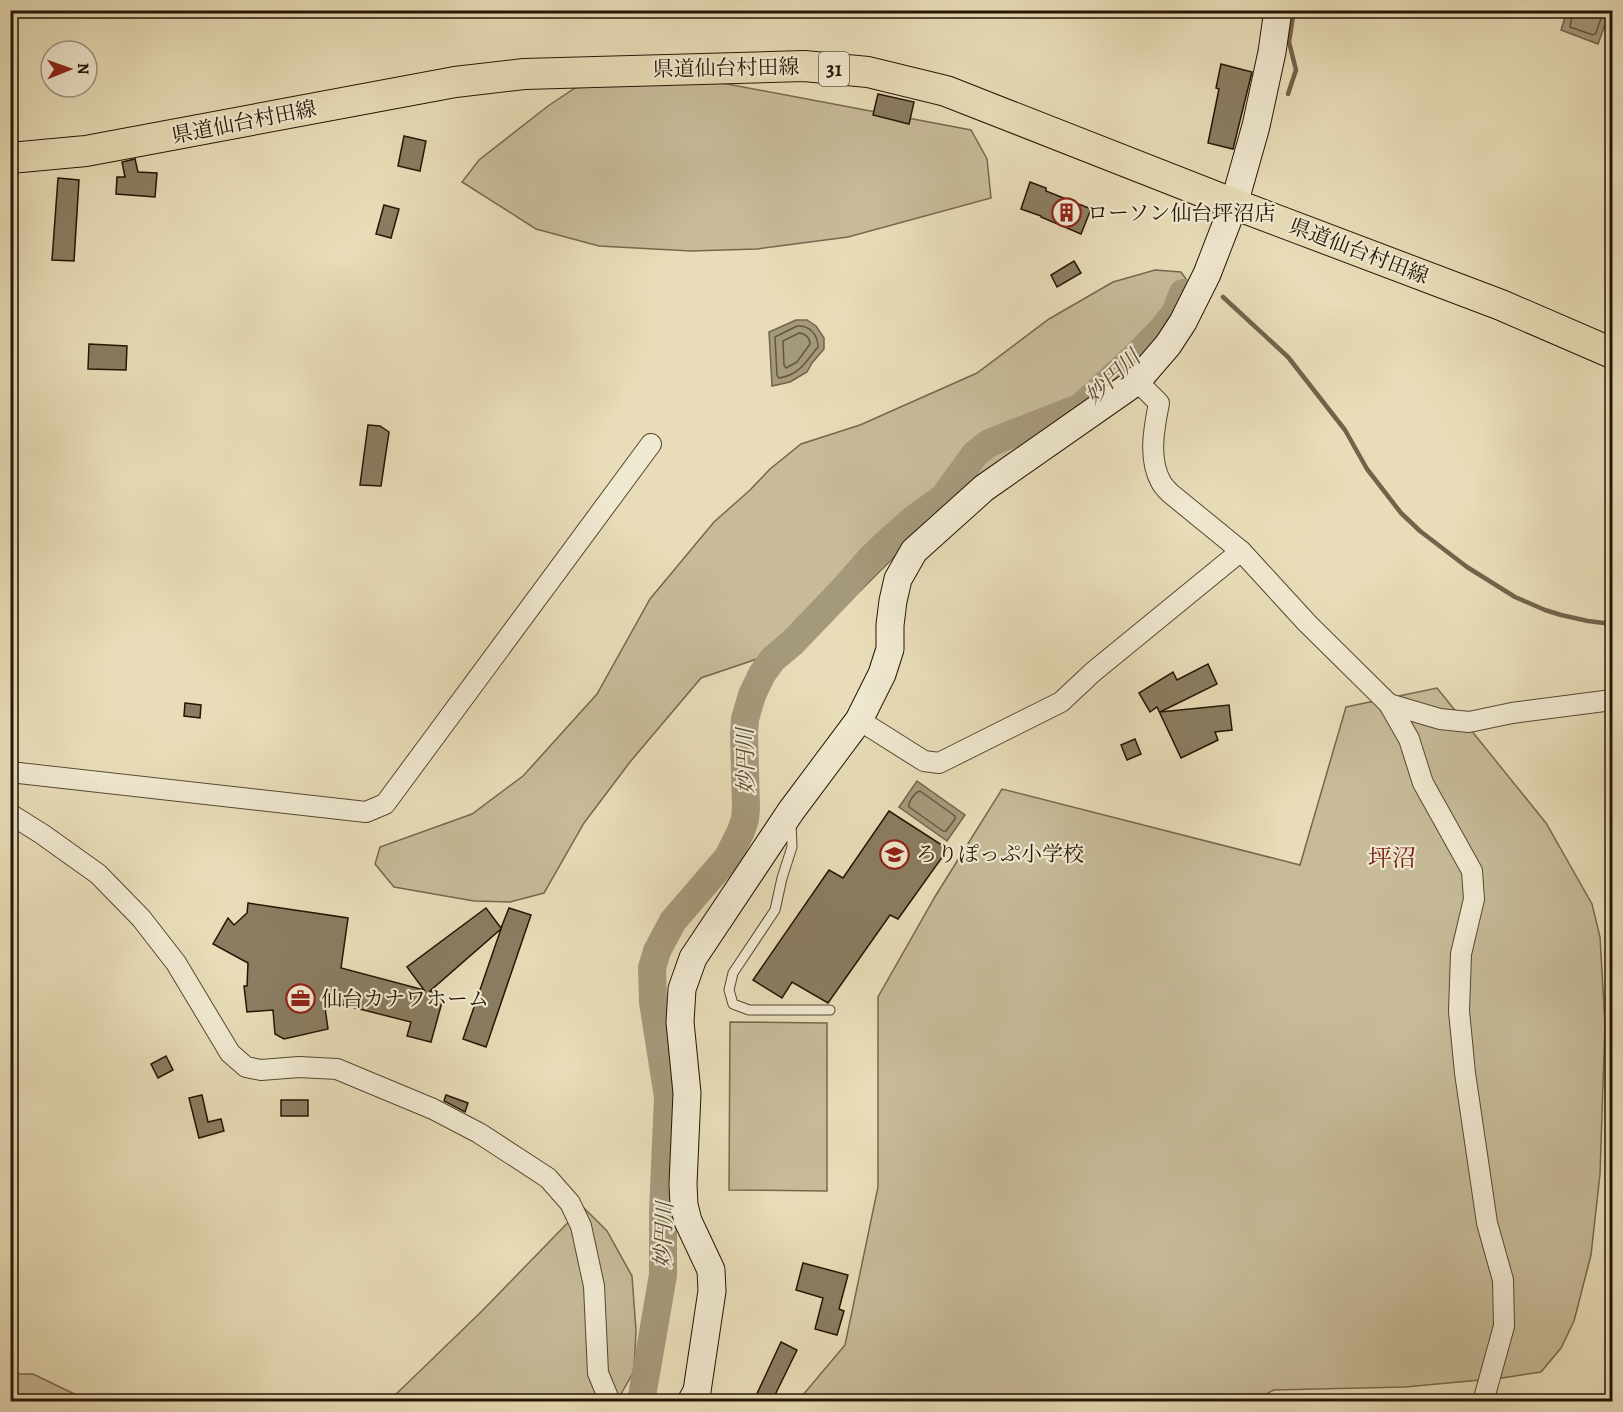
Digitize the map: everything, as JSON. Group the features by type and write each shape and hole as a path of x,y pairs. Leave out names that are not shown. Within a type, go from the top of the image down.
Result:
{"main road":[{"name":"県道仙台村田線","path":"10,158 86,151 467,80 524,74 804,66 868,72 936,87 1234,204 1501,305 1612,353"}],"street":[{"path":"691,1401 697,1391 712,1291 711,1270 688,1221 684,1205 687,1093 680,1022 682,989 693,958 791,811 859,720 882,674 890,649 890,625 898,579 914,551 984,488 1137,381 1168,345 1183,322 1207,274 1234,204 1257,126 1278,10"},
{"path":"1137,381 1158,403 1153,446 1160,482 1178,501 1241,551 1307,623 1389,704 1409,739 1424,783 1472,871 1474,899 1461,954 1459,1011 1465,1073 1487,1223 1503,1280 1504,1326 1483,1401"},
{"path":"10,772 366,812 385,804 651,444"},
{"path":"859,720 924,762 939,763 1061,702 1093,672 1241,551"},
{"path":"1389,704 1440,719 1469,722 1512,713 1612,700"},
{"path":"10,814 98,874 141,918 177,963 230,1053 246,1067 261,1070 299,1067 337,1069 433,1109 479,1133 548,1178 570,1203 581,1226 594,1286 598,1373 610,1401"}],"lane":[{"path":"791,811 792,847 782,878 776,910 734,973 729,990 733,1004 749,1010 830,1010"}],"shaded area":[{"path":"652,73 701,79 971,130 987,159 991,198 848,237 757,249 691,251 599,246 536,229 462,182 479,160 575,88"},
{"path":"1155,270 1181,272 1202,301 1186,341 916,535 810,641 701,678 630,762 584,823 544,893 510,902 474,901 394,887 375,864 380,847 472,814 523,776 597,694 650,599 714,522 770,469 801,444 860,425 977,373 1049,319 1113,282"},
{"path":"1437,688 1546,823 1592,904 1600,937 1605,1024 1600,1174 1591,1255 1574,1321 1561,1348 1541,1372 1405,1387 1274,1390 1250,1402 797,1402 845,1345 878,1187 878,997 936,895 1002,789 1300,865 1346,707"},
{"path":"730,1022 827,1023 827,1191 729,1190"},
{"path":"583,1207 607,1231 632,1276 636,1330 634,1371 617,1401 387,1402 482,1311"},
{"path":"11,1374 33,1374 89,1401 11,1401"}],"water":[{"path":"1567,11 1610,11 1598,44 1561,30"},
{"path":"796,320 807,320 816,326 824,338 824,349 807,372 790,382 772,386 769,332"},
{"path":"917,781 965,815 947,841 899,807"}],"building":[{"path":"1221,64 1252,72 1233,149 1208,143 1219,89 1216,88"},
{"path":"878,94 914,102 909,124 873,115"},
{"path":"404,136 426,141 420,171 398,166"},
{"path":"135,159 138,172 157,173 155,197 116,194 117,177 125,177 122,162"},
{"path":"58,178 79,180 74,261 52,260"},
{"name":"ローソン仙台坪沼店","path":"1030,182 1091,209 1081,234 1021,209"},
{"path":"384,205 399,209 391,238 376,234"},
{"path":"1074,261 1081,273 1057,287 1051,275"},
{"path":"89,344 127,346 126,370 88,369"},
{"path":"368,425 380,426 389,432 381,486 360,485"},
{"path":"1208,664 1217,684 1160,712 1229,705 1232,730 1215,732 1218,740 1181,758 1157,707 1150,712 1139,693 1173,672 1177,680"},
{"path":"185,703 201,705 200,718 184,716"},
{"path":"1135,739 1141,754 1127,760 1121,745"},
{"path":"889,811 948,849 898,919 890,915 828,1003 792,982 782,998 753,980 829,870 843,878"},
{"path":"248,903 348,918 341,968 424,990 407,967 486,908 501,928 509,908 531,915 486,1047 463,1039 501,929 430,991 444,995 431,1042 407,1036 411,1022 324,1000 328,1029 284,1039 275,1034 273,1010 247,1012 244,986 247,986 248,963 213,944 228,918 234,925 247,913"},
{"path":"166,1056 173,1070 158,1078 151,1064"},
{"path":"202,1095 208,1122 221,1119 224,1131 199,1138 189,1098"},
{"path":"446,1095 468,1103 465,1112 444,1101"},
{"path":"281,1100 308,1100 308,1116 281,1116"},
{"path":"803,1263 848,1275 839,1309 844,1311 837,1335 815,1329 823,1298 796,1290"},
{"path":"781,1342 797,1350 772,1401 761,1401 755,1398"}],"waterway":[{"path":"1288,94 1296,70 1289,42 1294,10"},
{"name":"妙円川","path":"641,1402 663,1275 668,1097 653,1002 652,968 657,951 673,921 728,857 741,831 746,808 745,719 752,695 762,674 773,659 792,643 871,558 915,518 944,497 975,454 989,443 1081,407 1161,331 1175,313 1183,293"},
{"path":"1223,297 1288,357 1345,430 1367,469 1401,513 1420,531 1467,567 1515,597 1561,615 1612,624"}],"place":[{"name":"ローソン仙台坪沼店","path":"1066,213"},
{"name":"ろりぽっぷ小学校","path":"895,854"},
{"name":"仙台カナワホーム","path":"300,999"}],"district":[{"name":"坪沼","path":"1392,858"}]}
